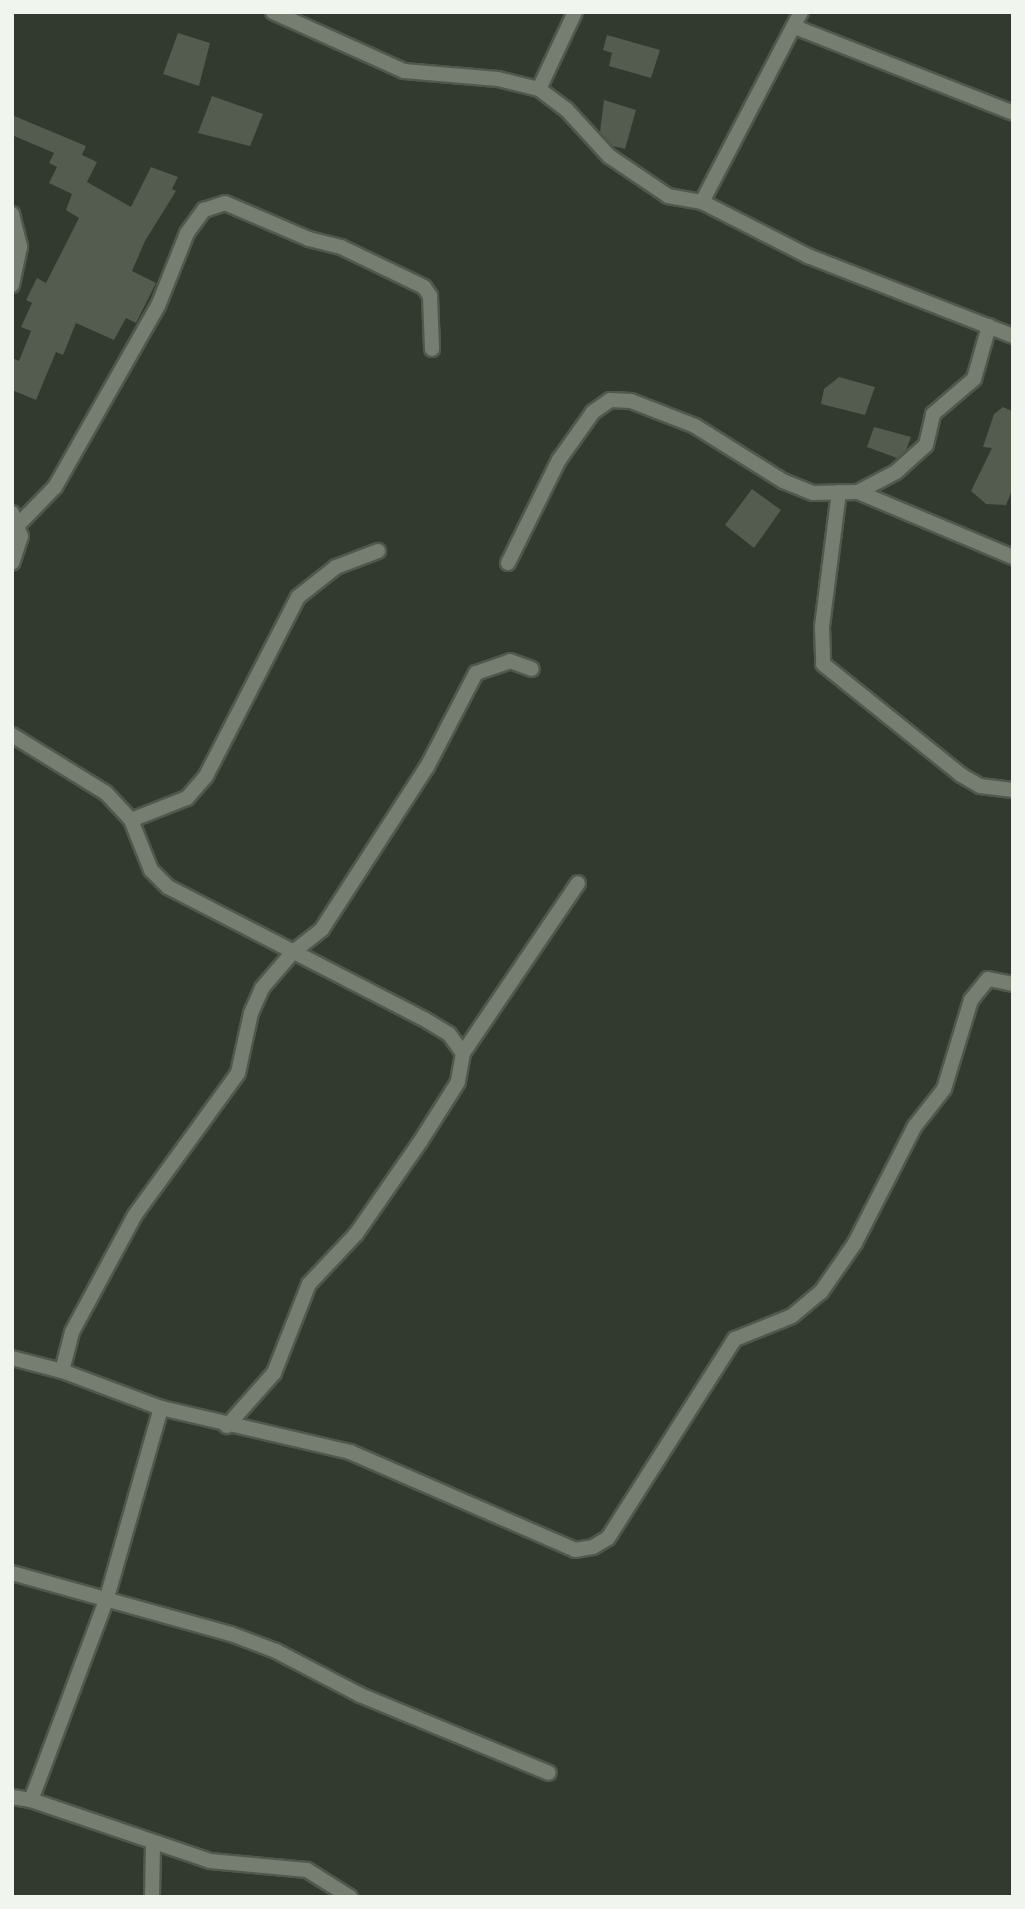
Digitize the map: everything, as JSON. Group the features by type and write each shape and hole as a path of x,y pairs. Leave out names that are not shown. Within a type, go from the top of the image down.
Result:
{"street":[{"path":"273,12 404,71 487,78 539,89 640,180 668,196 702,202 808,256 1013,336"},
{"path":"539,89 575,12"},
{"path":"702,202 801,12"},
{"path":"795,27 1013,113"},
{"path":"12,563 21,536 16,519 55,486 158,306 187,233 204,210 225,203 309,239 341,247 424,286 430,296 432,349"},
{"path":"12,214 20,247 12,285"},
{"path":"858,492 896,472 926,445 933,414 974,379 989,326"},
{"path":"508,563 559,460 593,412 610,400 631,401 695,426 783,481 813,493 858,492 1013,557"},
{"path":"839,492 822,627 823,664 961,775 980,786 1013,790"},
{"path":"131,820 187,798 206,776 221,753 234,713 279,628 306,589 336,567 378,551"},
{"path":"62,1371 72,1332 135,1215 238,1073 251,1013 262,988 293,951 322,929 427,767 477,673 510,661 532,670"},
{"path":"12,735 106,793 131,820 151,870 168,887 449,1034 463,1053"},
{"path":"228,1426 274,1373 309,1284 356,1234 420,1142 458,1082 463,1053 578,883"},
{"path":"12,1358 62,1371 161,1408 228,1426 349,1452 575,1550 593,1547 608,1538 735,1339 792,1316 821,1292 855,1244 915,1126 944,1089 971,1000 988,979 1013,984"},
{"path":"31,1800 107,1598 161,1408"},
{"path":"12,1573 107,1598 276,1651 360,1695 549,1773"},
{"path":"12,1797 31,1800 210,1861 307,1870 349,1897"},
{"path":"152,1897 153,1843"}],"building":[{"path":"178,33 210,43 199,86 163,74"},
{"path":"607,35 660,50 651,78 609,66 612,53 603,50"},
{"path":"212,96 263,114 250,146 198,133"},
{"path":"604,100 636,110 625,149 613,146 600,132"},
{"path":"12,115 86,146 82,155 97,162 87,182 131,207 151,167 178,177 172,189 176,191 145,241 132,271 156,283 136,323 126,318 114,340 76,323 63,355 56,352 36,400 12,390 12,358 19,361 31,331 21,327 32,303 26,300 37,278 46,283 79,218 66,210 72,194 49,183 57,167 49,163 54,153 12,135"},
{"path":"839,377 875,387 865,415 821,404 824,389"},
{"path":"1003,407 1012,411 1013,488 1006,505 986,504 971,491 992,448 983,447 994,414"},
{"path":"874,427 911,437 906,450 897,458 867,447"},
{"path":"752,489 781,510 754,548 725,525"}]}
